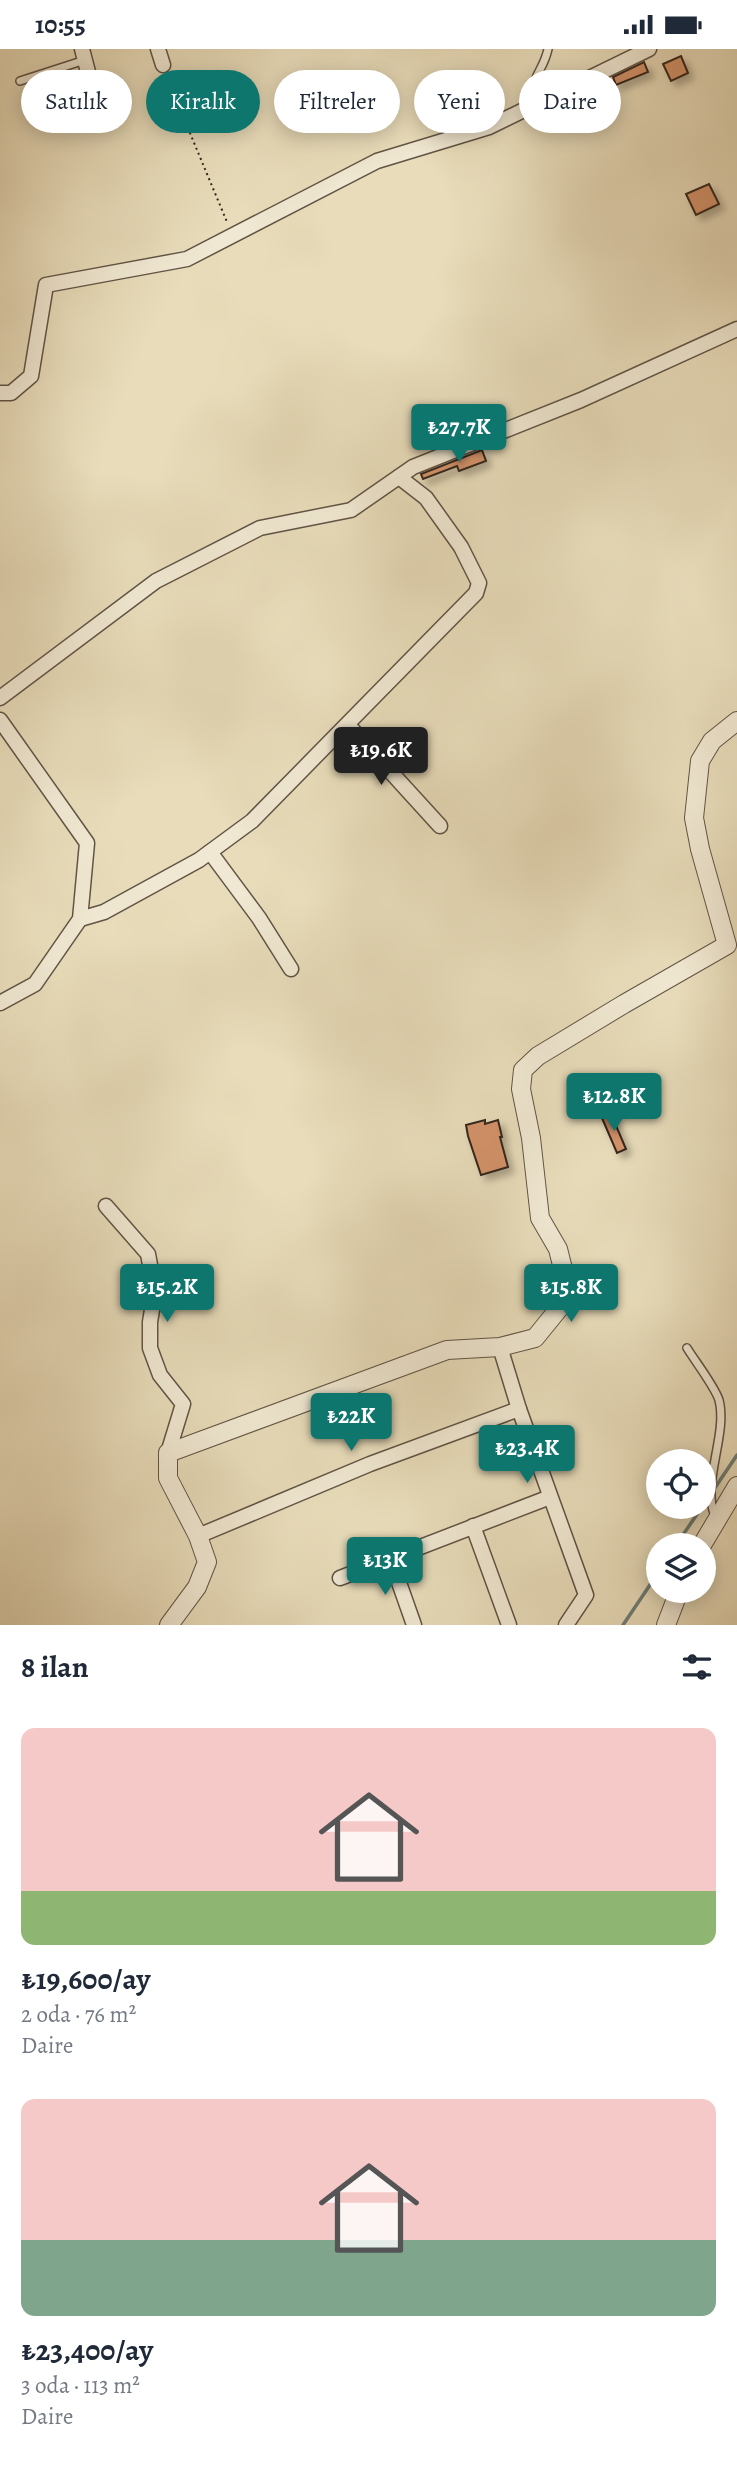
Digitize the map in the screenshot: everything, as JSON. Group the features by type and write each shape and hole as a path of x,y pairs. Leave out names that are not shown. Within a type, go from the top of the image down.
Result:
{"street":[{"path":"158,49 163,65"},
{"path":"607,70 649,49"},
{"path":"0,393 11,393 31,376 46,285 187,260 377,161 489,127 519,113"},
{"path":"0,698 156,581 260,528 351,510 413,467 581,400 737,329"},
{"path":"80,919 104,912 210,852 252,821 476,593 479,583 461,547 426,498 399,477"},
{"path":"0,720 87,843 80,919 35,985 0,1003"},
{"path":"168,1453 447,1350 500,1347 535,1338 561,1306 565,1281 558,1249 540,1218 531,1138 521,1089 523,1070 538,1056 727,945 694,818 700,761 712,741 737,721"},
{"path":"348,725 440,827"},
{"path":"210,852 259,918 291,969"},
{"path":"106,1206 148,1254 155,1292 150,1322 150,1347 160,1375 183,1404 168,1453 168,1478 198,1536 207,1562 197,1587 169,1625"},
{"path":"500,1347 519,1409 586,1595 566,1625"},
{"path":"198,1536 370,1464 519,1409"},
{"path":"709,1533 737,1486"},
{"path":"340,1578 550,1497"},
{"path":"473,1526 509,1625"},
{"path":"390,1557 414,1625"},
{"path":"666,1625 674,1603"}],"lane":[{"path":"540,70 548,49"},
{"path":"20,81 83,55"},
{"path":"687,1348 719,1400 720,1429 712,1478 713,1510 717,1519"}],"path":[{"path":"190,133 233,234"}],"building":[{"path":"681,56 688,73 671,81 663,64"},
{"path":"644,62 648,72 621,83 621,73"},
{"path":"709,184 719,204 696,215 686,194"},
{"path":"482,450 486,461 459,471 457,466 423,479 421,474"},
{"path":"611,1114 626,1149 617,1153 602,1118"},
{"path":"485,1120 485,1124 498,1120 508,1167 481,1175 466,1125"}],"waterway":[{"path":"716,1486 737,1455"},
{"path":"684,1533 694,1519"},
{"path":"623,1625 646,1591"}]}
